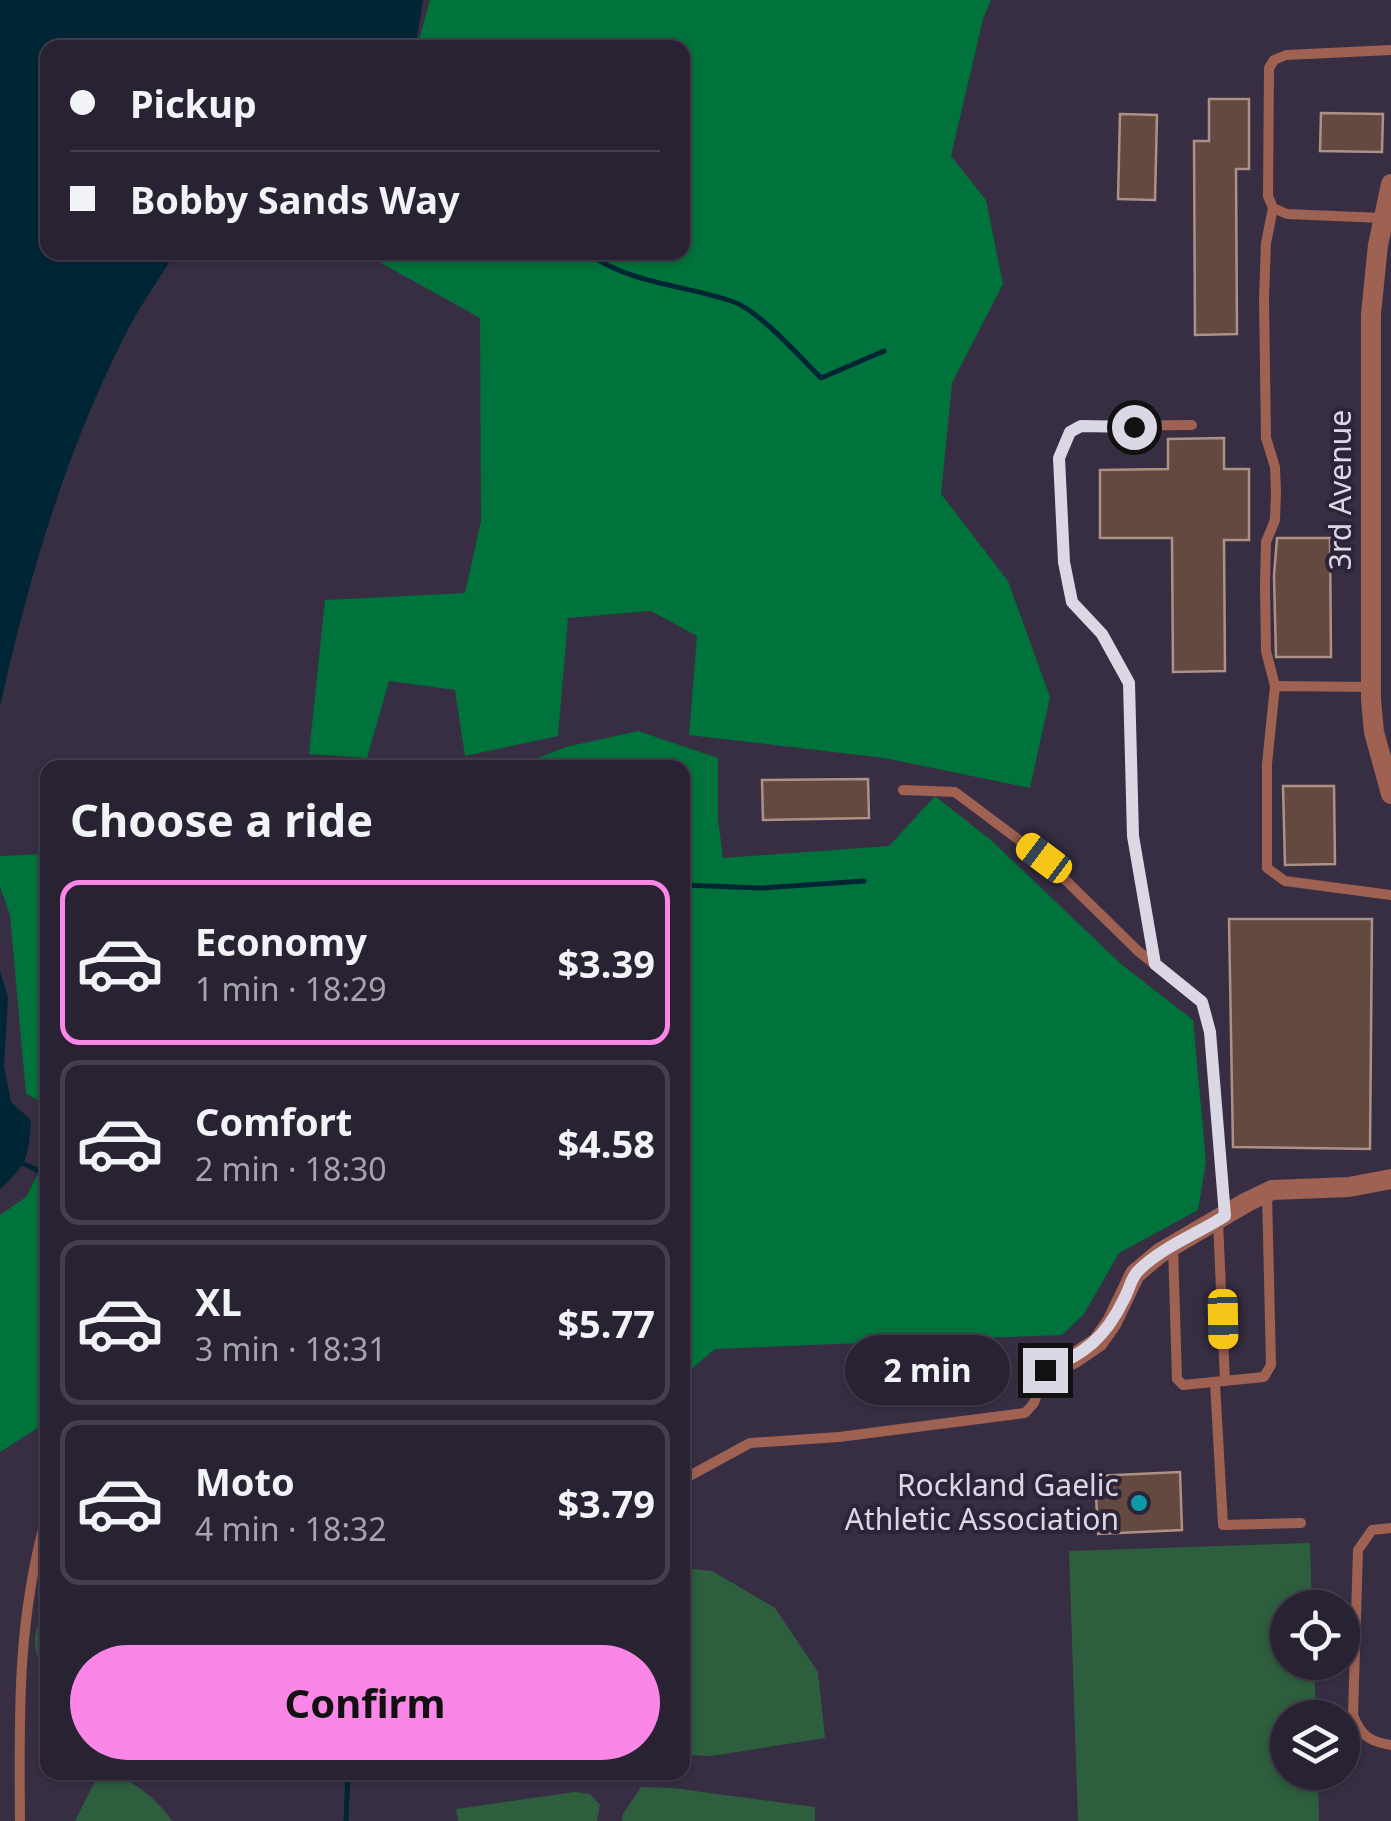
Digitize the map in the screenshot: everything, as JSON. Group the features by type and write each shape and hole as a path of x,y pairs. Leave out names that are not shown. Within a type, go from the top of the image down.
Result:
{"street":[{"name":"3rd Avenue","path":"1391,184 1382,218 1371,314 1371,687 1374,732 1391,794"},
{"path":"1045,1370 1073,1359 1098,1342 1135,1274 1172,1246 1267,1192 1350,1187 1391,1179"}],"lane":[{"path":"1391,50 1286,55 1274,60 1269,68 1268,196 1272,208 1264,299 1266,438 1275,467 1276,493 1275,520 1266,542 1266,651 1275,686 1267,764 1267,868 1285,881 1391,895"},
{"path":"1272,208 1287,214 1382,218"},
{"path":"1155,964 1133,836 1129,683 1102,634 1072,602 1064,562 1059,458 1070,432 1081,426 1192,425"},
{"path":"1275,686 1371,687"},
{"path":"902,790 956,792 1044,858 1155,964 1202,1002 1210,1032 1222,1218 1223,1525 1301,1523"},
{"path":"1172,1246 1177,1379 1183,1385 1264,1376 1271,1366 1267,1192"},
{"path":"690,1476 750,1443 840,1437 1025,1413 1034,1403 1045,1370"},
{"path":"1391,1528 1372,1530 1358,1550 1353,1715 1360,1732 1377,1743 1391,1745"},
{"path":"20,1821 23,1623 40,1542"}],"green space":[{"path":"430,0 991,0 983,19 951,156 986,200 1003,284 952,383 941,494 1008,581 1050,697 1030,788 884,758 689,735 697,636 651,611 568,618 558,736 465,756 455,690 389,681 367,758 309,754 325,600 465,593 481,521 480,318 376,260 690,260 690,40 419,40"},
{"path":"638,731 718,758 718,819 723,858 889,846 935,796 992,841 1121,964 1193,1020 1206,1162 1198,1210 1119,1253 1084,1314 1062,1335 715,1349 690,1370 690,760 533,760 566,747"},
{"path":"40,854 40,1101 26,1094 10,915 0,887 0,856"},
{"path":"40,1170 40,1426 0,1452 0,1215 26,1197"},
{"path":"1310,1543 1311,1590 1270,1590 1270,1680 1315,1680 1315,1700 1270,1700 1270,1790 1318,1790 1319,1821 1078,1821 1069,1551"},
{"path":"690,1569 712,1571 775,1608 818,1672 825,1738 711,1756 690,1755"},
{"path":"40,1620 40,1661 35,1647"},
{"path":"96,1780 125,1780 158,1804 172,1821 75,1821"},
{"path":"641,1787 815,1807 815,1821 622,1821"},
{"path":"575,1792 590,1794 600,1805 597,1821 458,1821 456,1809"}],"water":[{"path":"0,0 423,0 415,40 40,40 40,260 171,260 108,369 70,463 38,560 0,707"},
{"path":"0,971 8,997 4,1066 11,1102 31,1120 25,1159 0,1189"}],"building":[{"path":"1209,99 1249,99 1249,169 1236,169 1237,334 1195,335 1194,141 1209,141"},
{"path":"1321,113 1383,114 1382,152 1320,151"},
{"path":"1120,114 1157,115 1155,200 1118,199"},
{"path":"1224,438 1224,469 1249,469 1249,540 1224,540 1225,671 1173,672 1172,538 1100,538 1100,470 1168,469 1168,439"},
{"path":"1277,538 1330,538 1331,657 1276,657"},
{"path":"868,779 869,818 763,820 762,780"},
{"path":"1283,786 1334,786 1335,864 1285,865"},
{"path":"1229,919 1372,919 1370,1149 1233,1147"},
{"name":"Rockland Gaelic Athletic Association","path":"1180,1472 1182,1530 1098,1534 1095,1476"}],"waterway":[{"path":"598,260 639,277 744,307 821,378 884,351"},
{"path":"690,885 761,888 864,881"},
{"path":"24,1164 40,1171"},
{"path":"346,1821 348,1780"}],"place":[{"name":"Rockland Gaelic Athletic Association","path":"1139,1503"}],"route":[{"path":"1045,1370 1073,1359 1098,1342 1126,1297 1135,1274 1160,1253 1225,1216 1210,1032 1202,1002 1155,964 1140,884 1133,836 1129,683 1102,634 1072,602 1064,562 1059,458 1070,432 1081,426 1134,427"}]}
